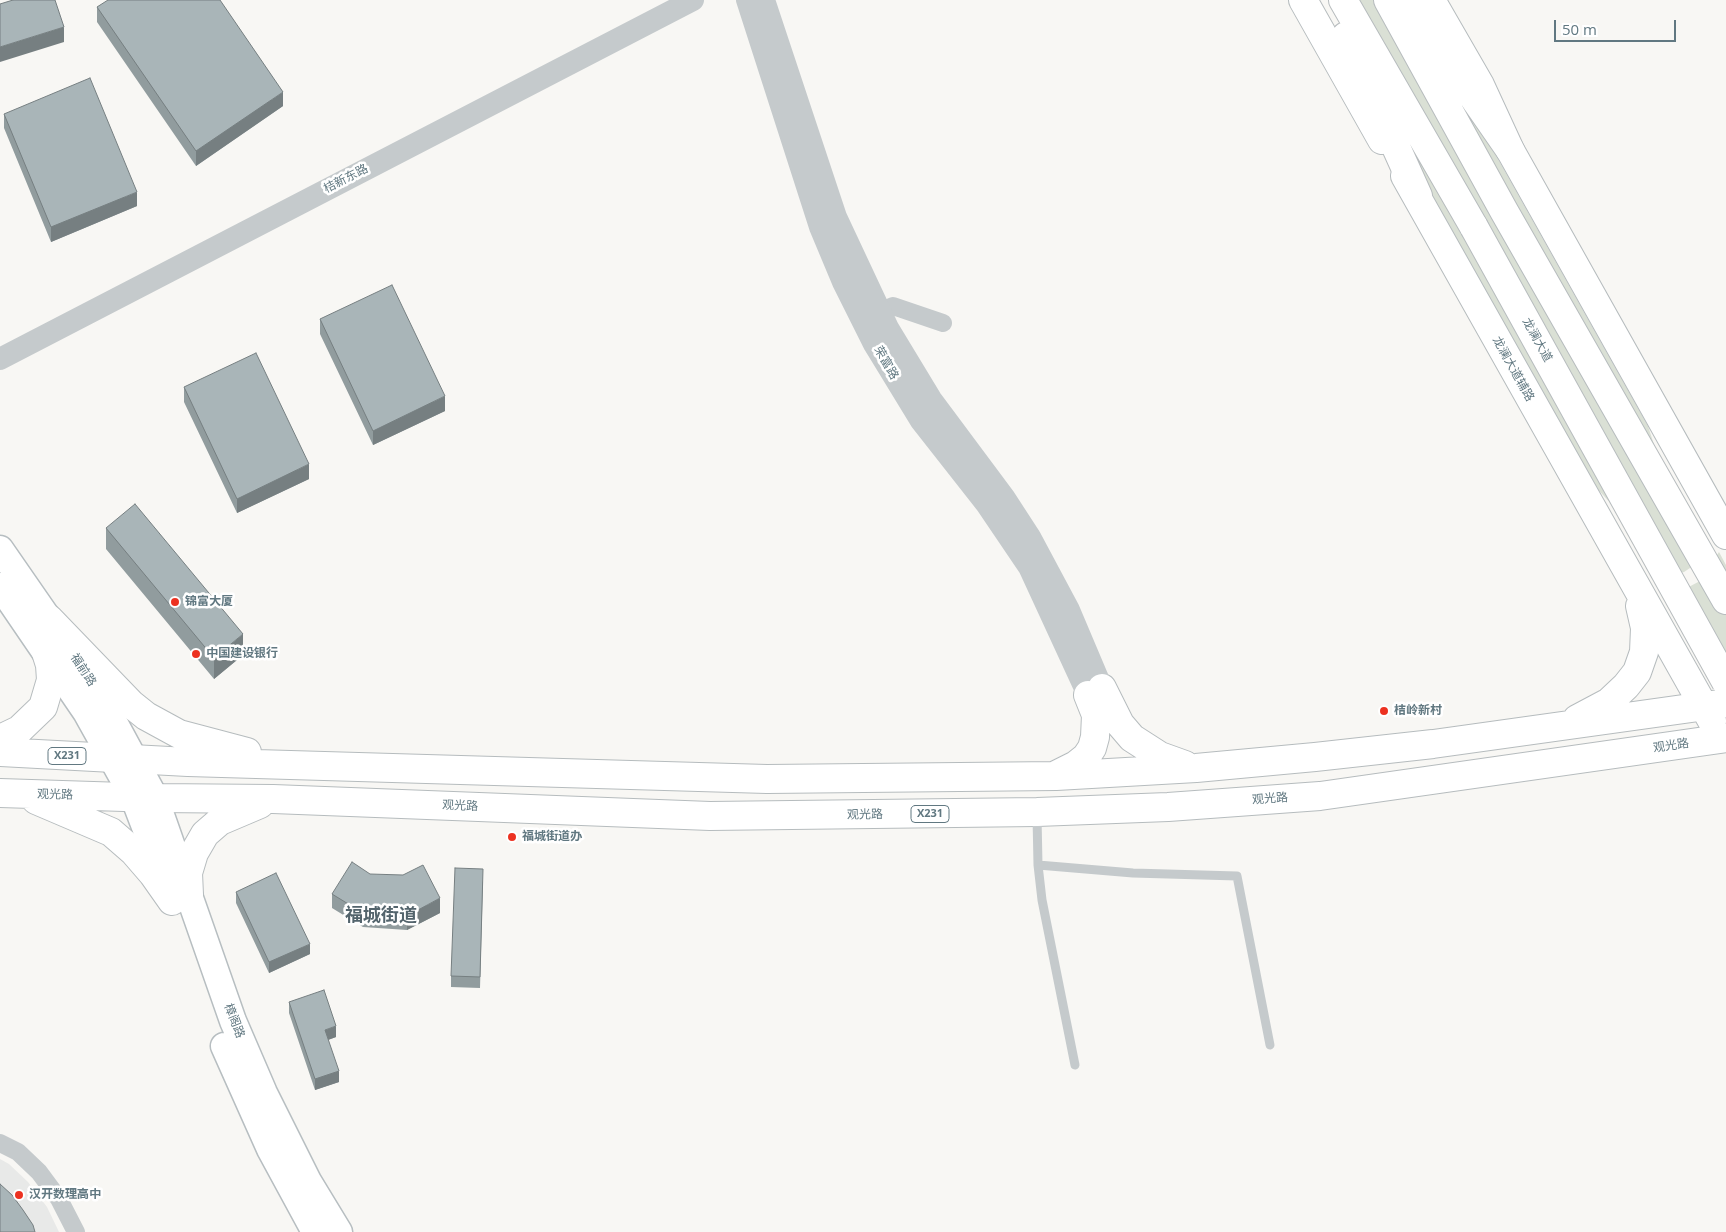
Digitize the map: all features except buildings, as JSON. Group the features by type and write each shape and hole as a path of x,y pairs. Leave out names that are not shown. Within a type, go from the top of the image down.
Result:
{"main road":[{"name":"龙澜大道辅路","path":"1303,0 1380,137 1418,196 1635,588 1714,705 1724,739"},
{"path":"1330,0 1418,196"},
{"name":"龙澜大道","path":"1344,0 1474,228 1726,682"},
{"path":"1388,0 1504,211 1726,600"},
{"path":"1406,0 1510,150"},
{"path":"1432,0 1480,85 1510,150 1726,535"},
{"name":"福前路","path":"0,549 49,619 109,713 122,759"},
{"name":"福前路","path":"0,586 86,712 122,759 145,798"},
{"path":"1559,727 1609,702 1626,686 1637,672 1644,652 1645,628 1635,588"},
{"path":"49,619 131,704 162,726 197,740 307,765"},
{"path":"0,739 19,730 43,707 51,680 50,665 44,649"},
{"path":"1095,692 1132,738 1160,756 1196,768"},
{"path":"1056,776 1076,765 1086,757 1092,748 1096,726 1095,692"},
{"name":"X231","path":"0,752 122,759 767,779 1056,776 1196,768 1423,745 1714,705"},
{"name":"观光路","path":"11,794 273,799 710,816 1037,812 1168,807 1320,796 1724,739"},
{"path":"11,794 111,832 134,852 153,874 181,898 194,853 205,834 220,821 273,799"},
{"name":"樟阁路","path":"145,798 181,898 264,1093 308,1181 339,1232"},
{"name":"樟阁路","path":"181,898 216,1027 247,1099 290,1190 315,1232"}],"street":[{"name":"桔新东路","path":"0,359 693,0"},
{"name":"荣富路","path":"747,0 820,227 871,315 931,400 1004,497 1030,537 1069,610 1095,692"},
{"name":"荣富路","path":"764,0 836,217 871,315"},
{"path":"871,315 893,306 944,323"},
{"path":"0,1142 18,1152 39,1172 59,1199 76,1232"}],"lane":[{"path":"1037,812 1038,865 1042,900 1075,1065"},
{"path":"1038,865 1133,874 1237,876 1270,1045"}],"shaded area":[{"path":"1342,0 1395,0 1489,143 1648,426 1693,566 1684,572 1675,574 1593,484 1416,167"},
{"path":"1719,552 1726,565 1726,665 1683,590 1700,581"},
{"name":"汉开数理高中","path":"0,1159 9,1164 28,1182 47,1207 59,1232 0,1232"}],"place":[{"name":"锦富大厦","path":"175,602"},
{"name":"中国建设银行","path":"196,654"},
{"name":"桔岭新村","path":"1384,711"},
{"name":"福城街道办","path":"512,837"},
{"name":"汉开数理高中","path":"19,1195"}],"district":[{"name":"福城街道","path":"381,916"}]}
